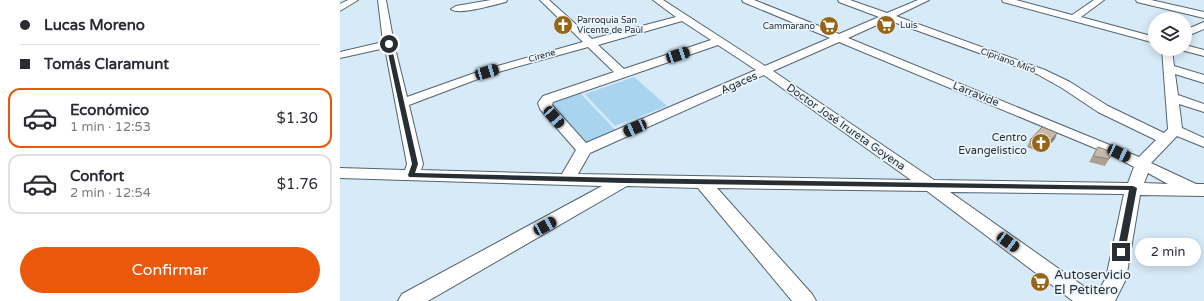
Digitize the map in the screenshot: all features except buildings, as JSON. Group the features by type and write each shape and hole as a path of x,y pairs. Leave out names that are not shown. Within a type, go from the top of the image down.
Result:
{"street":[{"path":"340,8 354,0"},
{"path":"382,0 389,44 415,164 411,175"},
{"path":"466,0 457,6 456,9 504,0"},
{"path":"544,0 622,73"},
{"name":"Doctor José Irureta Goyena","path":"657,0 765,71 931,186 1076,298"},
{"name":"Larravide","path":"746,0 1142,164 1200,192"},
{"name":"Cipriano Miró","path":"842,0 1041,72 1066,85 1103,109 1171,135 1204,142"},
{"name":"Agaces","path":"584,150 925,0"},
{"path":"1006,0 1148,38"},
{"path":"1074,18 1100,0"},
{"path":"1140,0 1204,15"},
{"name":"Cirene","path":"402,103 487,72 685,17"},
{"path":"1192,30 1204,24"},
{"path":"567,180 584,150 545,106 545,103 548,100 622,73 720,41"},
{"path":"340,55 389,44"},
{"path":"1192,50 1204,53"},
{"path":"1104,301 1116,279 1133,188 1142,164 1145,159 1171,135 1174,114 1168,56"},
{"path":"1169,68 1204,79"},
{"path":"1172,97 1204,108"},
{"path":"340,173 567,180 1133,188 1200,192"},
{"path":"409,301 624,181"},
{"path":"702,182 805,301"}],"shaded area":[{"path":"634,77 667,106 615,126 585,94"},
{"path":"578,91 617,132 589,143 582,141 552,104 553,101"}],"place":[{"name":"Parroquia San Vicente de Paúl","path":"563,25"},
{"name":"Luis","path":"886,25"},
{"name":"Cammarano","path":"829,26"},
{"name":"Centro Evangelistico","path":"1041,143"},
{"name":"Autoservicio El Petitero","path":"1040,282"}],"route":[{"path":"389,44 415,164 411,175 624,181 1133,188 1121,252"}]}
